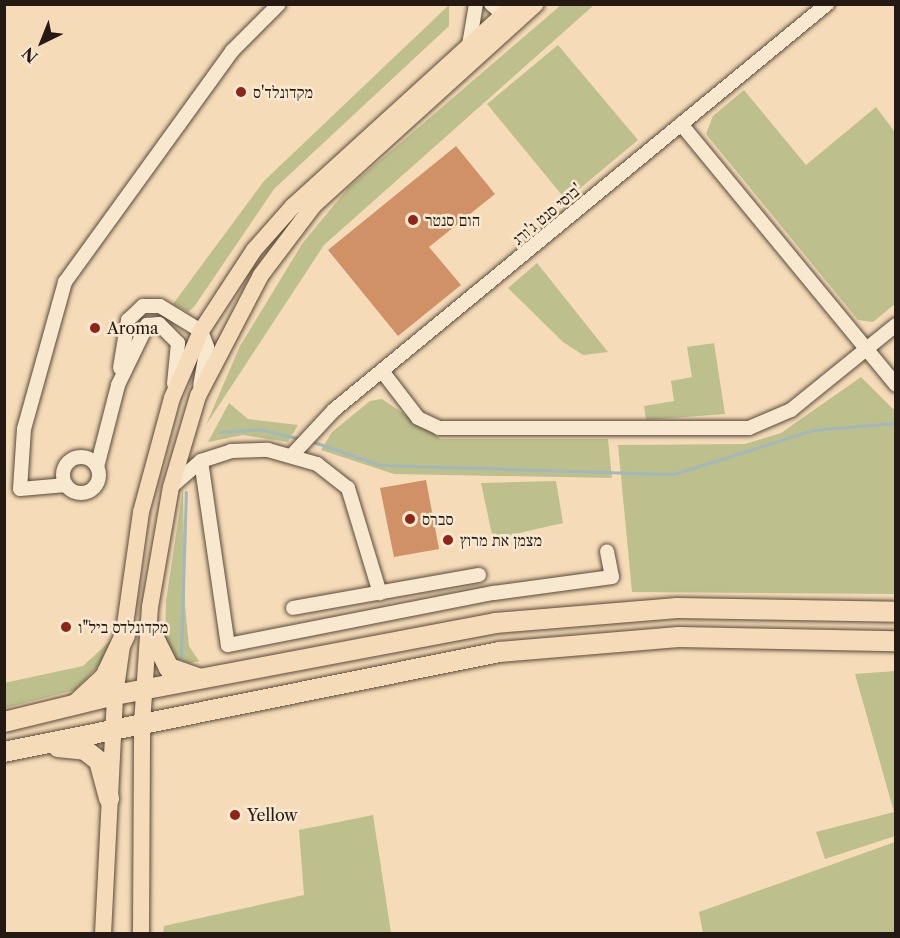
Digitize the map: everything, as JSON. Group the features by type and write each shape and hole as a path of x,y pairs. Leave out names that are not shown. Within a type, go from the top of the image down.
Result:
{"highway":[{"path":"4,722 115,695 210,679 495,623 576,614 745,607 896,612"},
{"path":"149,628 169,668 187,677 210,679"},
{"path":"73,707 105,676 125,634"},
{"path":"4,752 430,664 568,644 745,636 896,641"},
{"path":"38,744 94,756 109,799"}],"main road":[{"path":"103,933 115,695 146,488 172,398 201,331 242,267 293,206 507,10 536,4"},
{"path":"141,933 142,724 149,628 171,487 198,396 261,275 314,205 507,10"}],"street":[{"path":"172,398 178,343 159,324 141,329 118,385 92,489 75,492 66,485 20,489 24,429 65,282 232,51 279,4"},
{"path":"469,45 476,4"},
{"name":"בוסי סנט ג'ורג'","path":"295,452 315,427 827,4"},
{"path":"681,124 896,385"},
{"path":"118,385 123,340 135,310 160,306 201,331 207,348 198,396"},
{"path":"382,371 417,418 439,428 749,428 779,418 896,325"},
{"path":"66,485 68,464 83,457 105,430"},
{"path":"171,487 201,461 251,448 295,452 331,472 348,488 380,592"},
{"path":"83,457 97,467"},
{"path":"201,461 228,645 494,593 612,577 607,551"},
{"path":"293,608 479,575"}],"green space":[{"path":"449,5 449,26 274,189 194,307 188,312 173,304 264,181"},
{"path":"561,5 594,5 324,245 206,425 240,346 302,244 348,188"},
{"path":"558,45 638,140 566,200 487,104"},
{"path":"744,90 806,165 876,107 895,132 895,304 873,322 858,320 706,134 713,116"},
{"path":"537,263 608,352 583,355 563,342 508,288"},
{"path":"714,343 725,414 646,420 644,406 674,401 671,381 692,377 687,347"},
{"path":"861,377 895,411 895,594 632,592 618,445 745,444 781,433"},
{"path":"382,399 441,439 608,439 612,478 394,474 321,450 332,432 370,401"},
{"path":"229,403 248,419 298,425 288,442 243,435 208,442"},
{"path":"556,481 563,523 493,539 481,483"},
{"path":"183,488 185,606 189,646 199,661 190,663 173,658 165,639 166,601"},
{"path":"111,640 105,659 75,690 5,708 4,683 83,666"},
{"path":"895,671 895,836 825,859 816,832 894,812 855,674"},
{"path":"373,815 391,933 163,933 164,926 304,895 299,830"},
{"path":"895,842 895,933 703,933 699,912"}],"building":[{"name":"הום סנטר","path":"456,146 495,194 429,247 461,285 398,336 328,250"},
{"name":"סברס","path":"426,480 439,549 394,557 380,488"}],"waterway":[{"path":"311,441 380,465 674,474 813,430 896,423"},
{"path":"220,432 259,429 301,439"},
{"path":"181,656 186,492"}],"place":[{"name":"מקדונלד'ס","path":"241,92"},
{"name":"הום סנטר","path":"413,220"},
{"name":"Aroma","path":"95,328"},
{"name":"סברס","path":"410,519"},
{"name":"מצמן את מרוץ","path":"448,540"},
{"name":"מקדונלדס ביל\"ו","path":"66,627"},
{"name":"Yellow","path":"235,815"}]}
